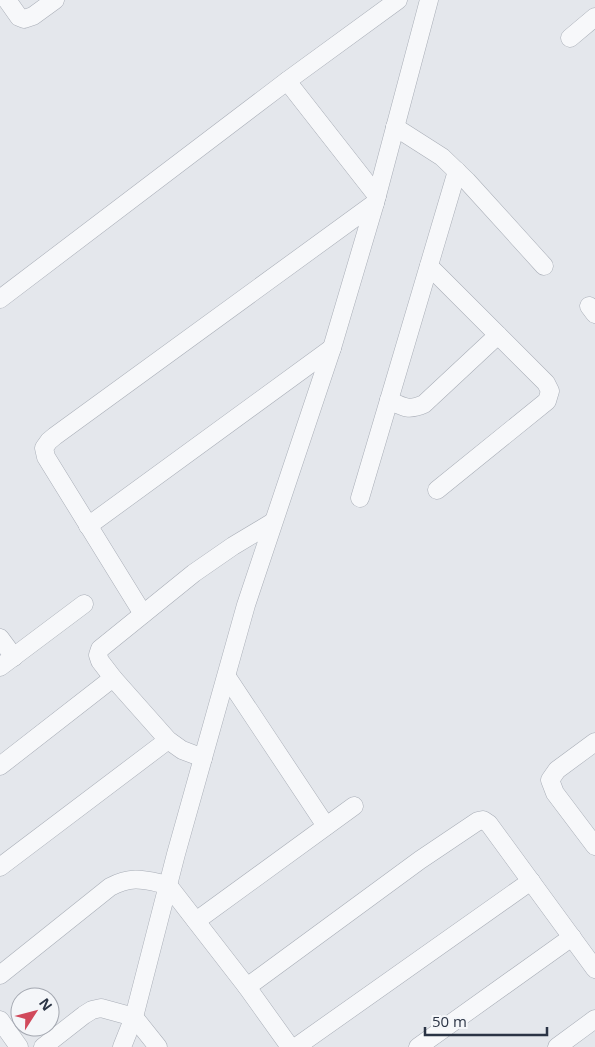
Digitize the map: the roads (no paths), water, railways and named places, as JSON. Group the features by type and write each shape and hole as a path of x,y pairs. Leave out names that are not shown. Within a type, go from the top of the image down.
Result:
{"street":[{"path":"7,0 19,17 24,19 33,16 55,0"},
{"path":"0,299 398,0"},
{"path":"122,1047 134,1017 168,885 246,605 332,348 376,199 429,0"},
{"path":"570,38 595,17"},
{"path":"287,82 376,199"},
{"path":"395,127 442,157 544,266"},
{"path":"360,498 457,171"},
{"path":"143,614 46,457 44,448 48,442 376,199"},
{"path":"429,266 546,383 550,391 546,401 437,490"},
{"path":"389,400 407,408 415,408 424,404 498,335"},
{"path":"88,526 332,348"},
{"path":"203,758 182,750 168,740 112,678 100,661 98,654 100,649 194,573 273,522"},
{"path":"0,638 7,662 84,604"},
{"path":"227,677 326,826"},
{"path":"0,766 112,678"},
{"path":"0,867 168,740"},
{"path":"595,742 557,770 550,780 555,793 595,846"},
{"path":"196,921 354,806"},
{"path":"247,987 420,860 478,821 483,820 489,824 595,969"},
{"path":"0,975 110,887 123,880 134,878 168,885 247,987 290,1047"},
{"path":"296,1047 531,881"},
{"path":"418,1047 572,937"},
{"path":"42,1047 92,1010 101,1008 134,1017 158,1047"},
{"path":"557,1047 595,1019"},
{"path":"0,1020 19,1047"}]}
